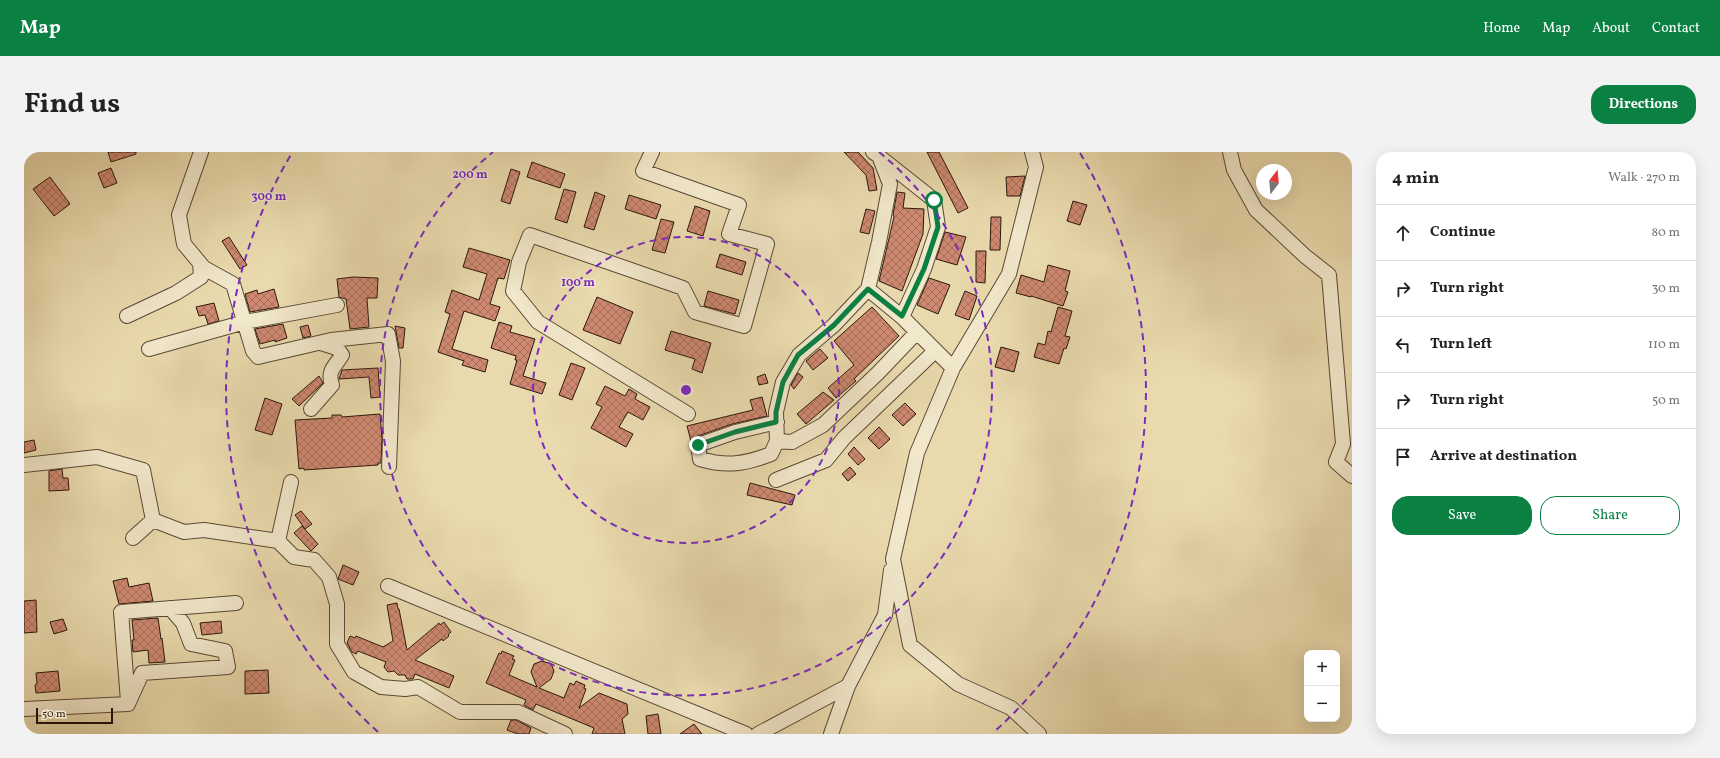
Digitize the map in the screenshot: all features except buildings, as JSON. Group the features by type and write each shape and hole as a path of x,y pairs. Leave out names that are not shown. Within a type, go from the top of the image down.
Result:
{"street":[{"path":"201,152 179,215 184,244 204,268 233,284 253,351 258,357 318,343 388,334 393,361 389,466"},
{"path":"652,152 643,171 739,206 729,234 767,244 744,326 694,312 683,288 530,235 519,262 513,291 538,322 688,414"},
{"path":"832,734 848,686 885,615 893,559 918,453 953,368 1009,274 1036,166 1032,152"},
{"path":"1230,152 1234,170 1256,210 1305,256 1330,275 1343,444 1336,462 1352,476"},
{"path":"776,422 735,432 698,445 700,459 717,464 749,462 771,454 777,441 776,412 783,382 798,355 834,325 868,289 890,184 876,154"},
{"path":"876,154 934,200 938,227 924,269 902,316"},
{"path":"127,316 176,293 201,277 200,263"},
{"path":"868,289 902,316 953,368"},
{"path":"149,349 245,322 337,306"},
{"path":"777,441 792,442 823,425 878,374 917,332"},
{"path":"311,409 332,385 330,378 332,368 342,355 337,348 318,343"},
{"path":"776,480 826,460 844,438 936,351"},
{"path":"24,465 97,457 143,470 153,520"},
{"path":"278,541 291,482"},
{"path":"133,538 153,520"},
{"path":"153,520 184,532 204,530 278,541 294,557 314,560 329,577 337,604 337,644 354,672 381,687 405,689 418,688 460,712 518,712 565,734"},
{"path":"893,559 910,645 958,684 1010,708 1039,734"},
{"path":"388,586 746,734"},
{"path":"128,704 121,612 236,603"},
{"path":"128,704 142,673 228,667 225,651 191,644 184,623 170,608"},
{"path":"758,734 848,686"},
{"path":"24,709 128,704"}],"route":[{"path":"698,445 735,432 776,422 776,412 783,382 798,355 834,325 868,289 902,316 924,269 938,227 934,200"}]}
